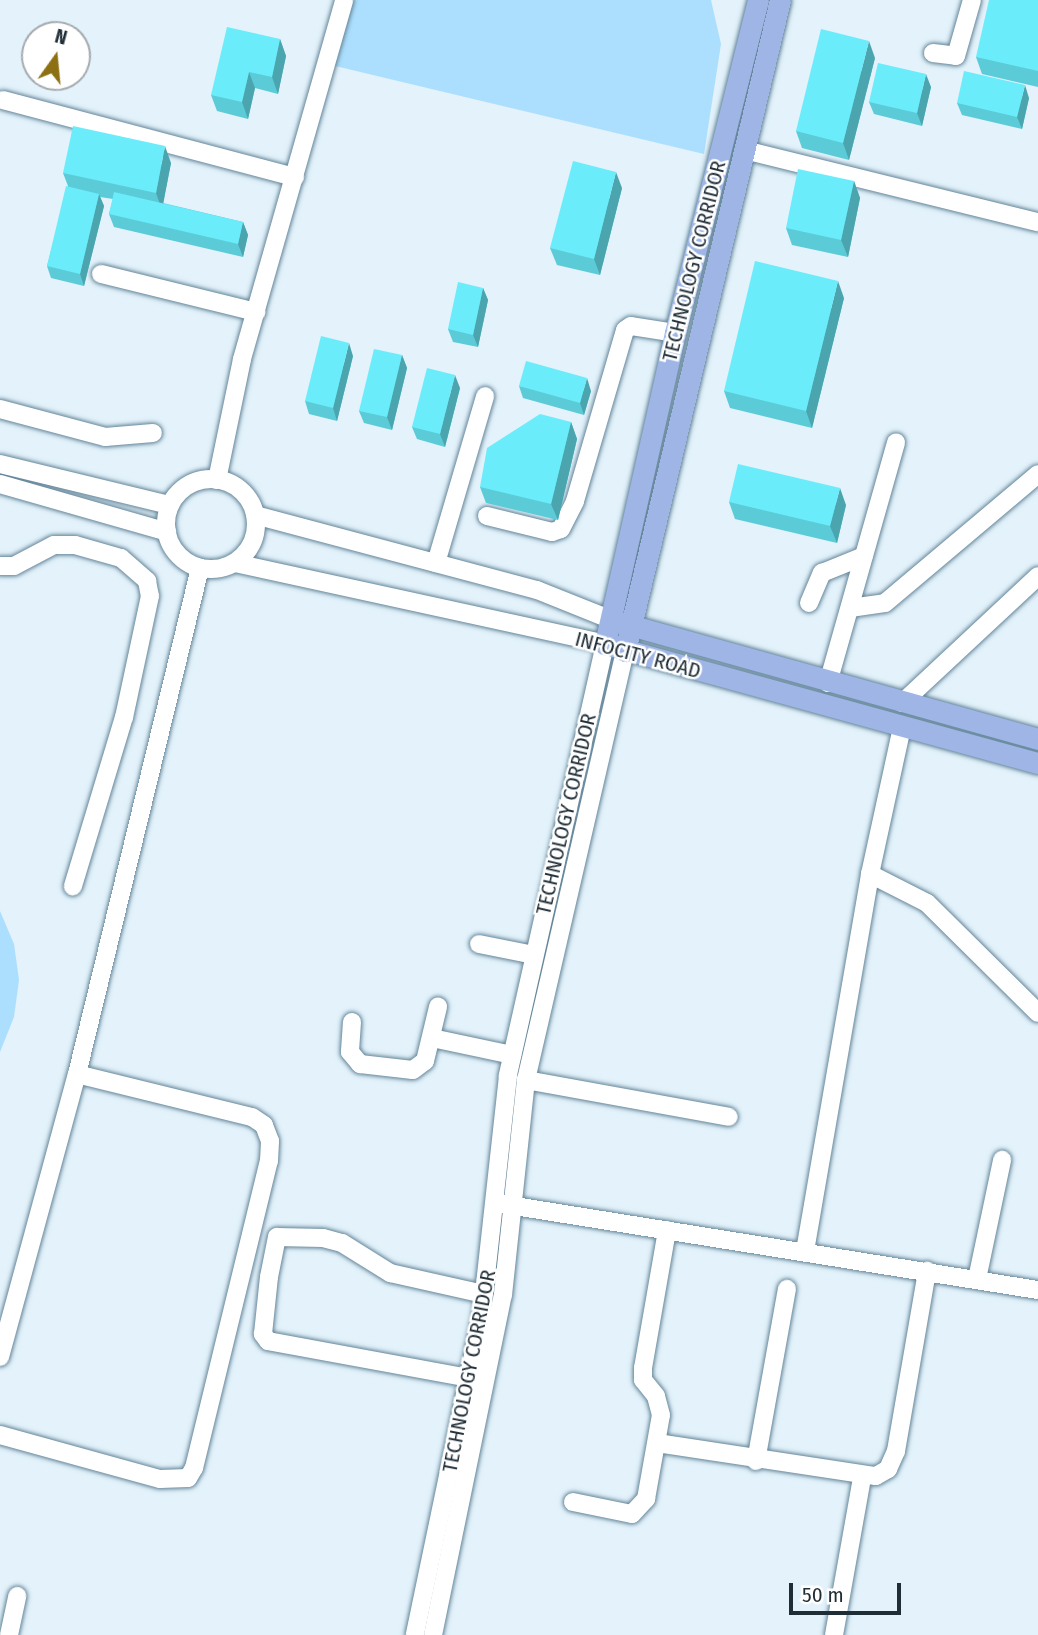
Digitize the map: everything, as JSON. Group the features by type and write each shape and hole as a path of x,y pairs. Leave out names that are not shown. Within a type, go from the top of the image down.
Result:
{"main road":[{"name":"TECHNOLOGY CORRIDOR","path":"615,648 612,620 675,332 758,0"},
{"path":"615,648 632,628 780,0"},
{"name":"INFOCITY ROAD","path":"612,620 828,684 1038,739"},
{"name":"INFOCITY ROAD","path":"615,648 1038,763"}],"street":[{"path":"217,480 256,312 344,0"},
{"path":"933,53 956,56 972,0"},
{"path":"2,100 295,177"},
{"path":"744,150 1038,222"},
{"path":"101,274 256,312"},
{"path":"487,516 552,532 561,529 575,500 625,330 631,326 675,332"},
{"path":"436,563 485,396"},
{"path":"0,409 105,437 153,433"},
{"path":"828,684 896,442"},
{"path":"0,464 170,505"},
{"path":"850,608 870,608 885,603 1038,474"},
{"path":"217,480 244,493 256,515 253,542 235,563 200,568 179,555 167,533 170,505 189,485 217,480"},
{"path":"0,484 167,533"},
{"name":"INFOCITY ROAD","path":"256,515 537,590 612,620"},
{"path":"0,566 14,566 54,545 75,545 121,558 147,581 150,596 124,717 74,886"},
{"path":"809,603 822,573 864,555"},
{"name":"INFOCITY ROAD","path":"235,563 615,648"},
{"path":"0,1357 77,1074 200,568"},
{"path":"902,703 1038,576"},
{"path":"433,1635 486,1382 505,1205 526,1080 615,648"},
{"name":"TECHNOLOGY CORRIDOR","path":"415,1635 484,1294 505,1205 512,1055 534,955 615,648"},
{"path":"805,1251 870,874 902,727"},
{"path":"870,874 927,903 1038,1013"},
{"path":"479,944 534,955"},
{"path":"352,1022 350,1052 360,1064 420,1068 432,1038 439,1007"},
{"path":"432,1038 512,1055"},
{"path":"0,1435 160,1479 188,1478 194,1468 270,1161 271,1141 264,1125 252,1117 77,1074"},
{"path":"526,1080 729,1117"},
{"path":"977,1279 1002,1160"},
{"path":"505,1205 1038,1290"},
{"path":"573,1502 618,1514 641,1508 657,1443 659,1405 643,1380 643,1368 667,1230"},
{"path":"469,1378 268,1341 263,1335 269,1277 277,1237 323,1238 342,1244 390,1273 484,1294"},
{"path":"657,1443 862,1478 876,1476 888,1469 896,1451 927,1271"},
{"path":"756,1461 787,1289"},
{"path":"834,1635 862,1478"},
{"path":"9,1635 17,1596"}],"shaded area":[{"path":"344,0 711,0 721,44 704,154 331,65"},
{"path":"0,911 14,944 19,980 14,1017 0,1052"}],"building":[{"path":"989,0 1038,0 1038,71 976,57"},
{"path":"227,27 280,39 272,77 249,72 242,102 211,95"},
{"path":"821,29 869,41 843,143 796,131"},
{"path":"878,63 926,74 917,113 869,102"},
{"path":"964,71 1025,85 1017,117 957,103"},
{"path":"73,126 165,146 156,193 63,173"},
{"path":"573,161 616,172 594,259 550,248"},
{"path":"798,169 854,181 841,240 786,228"},
{"path":"66,186 99,194 80,274 47,266"},
{"path":"114,192 243,222 238,244 109,214"},
{"path":"755,261 838,281 806,411 724,391"},
{"path":"458,282 483,288 473,335 448,329"},
{"path":"321,336 349,343 333,408 305,401"},
{"path":"374,349 402,355 387,417 359,411"},
{"path":"526,361 587,378 580,403 519,386"},
{"path":"427,368 455,375 440,434 412,427"},
{"path":"540,414 571,422 551,504 480,487 487,448"},
{"path":"738,464 840,488 830,526 729,502"}]}
